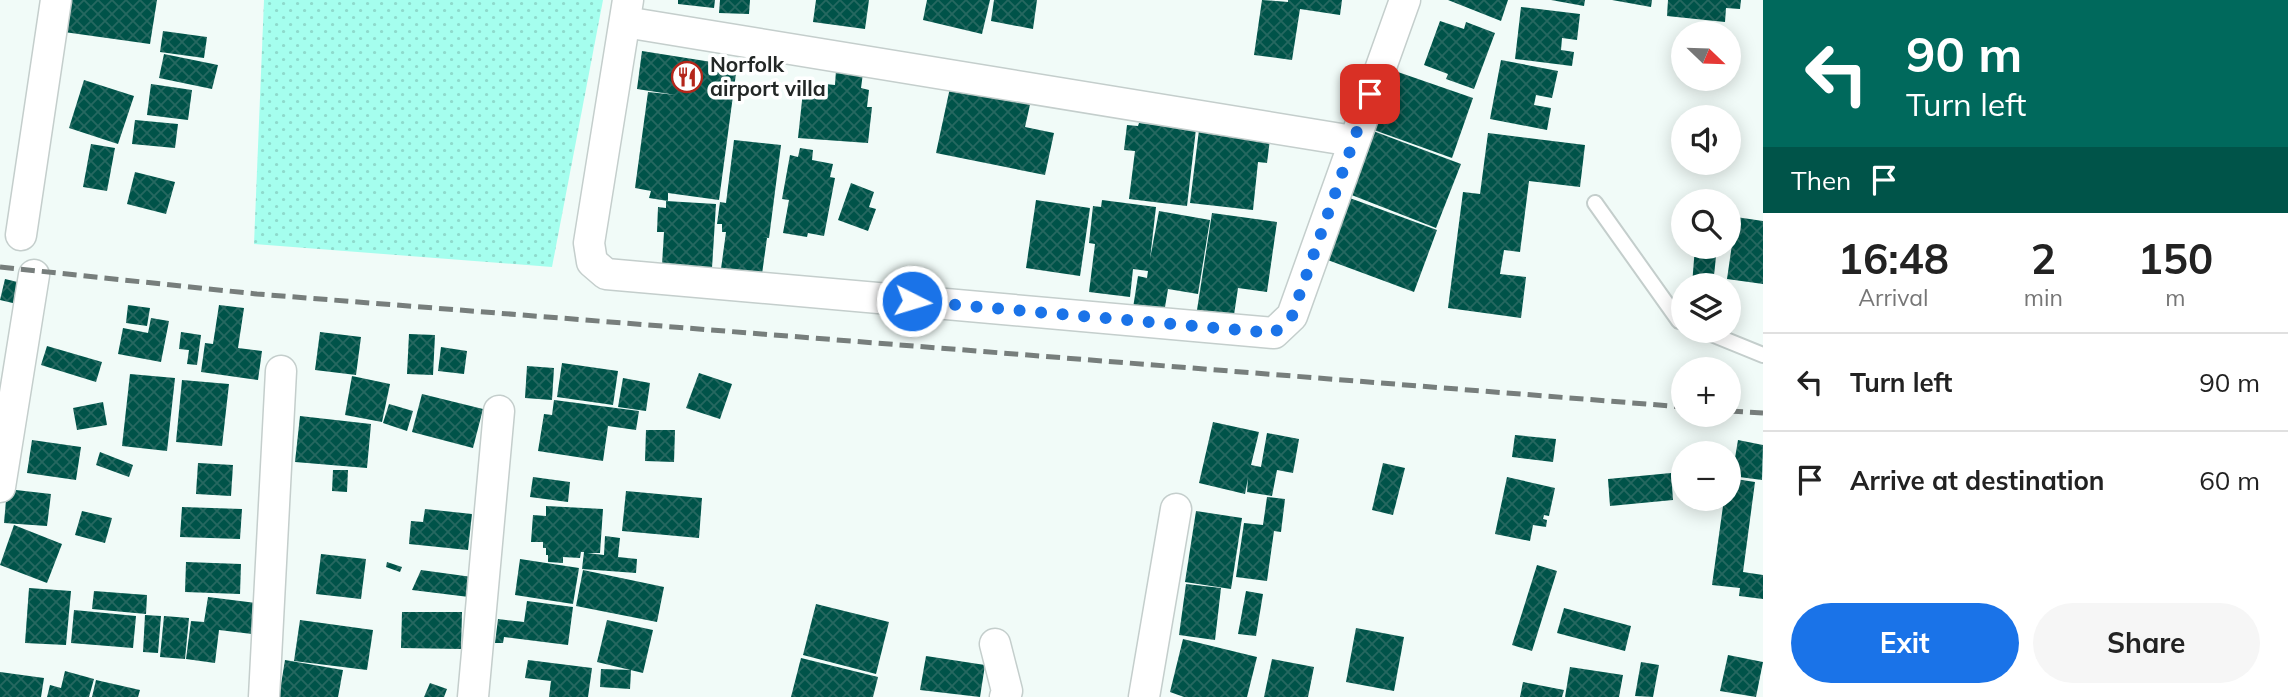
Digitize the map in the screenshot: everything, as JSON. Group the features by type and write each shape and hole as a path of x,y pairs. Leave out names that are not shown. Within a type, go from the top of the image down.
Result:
{"street":[{"path":"21,235 56,0"},
{"path":"1353,141 626,11 589,243 592,262 606,274 1274,333 1292,316 1405,0"},
{"path":"0,487 34,275"},
{"path":"264,697 281,371"},
{"path":"473,697 499,411"},
{"path":"1144,697 1176,509"},
{"path":"995,644 1007,691 1005,697"}],"lane":[{"path":"1595,203 1671,310"},
{"path":"1734,343 1763,355"}],"green space":[{"path":"264,0 603,0 552,267 254,244"}],"building":[{"path":"69,0 157,0 150,44 64,32"},
{"path":"678,0 715,0 714,8 678,4"},
{"path":"720,0 750,0 749,14 719,13"},
{"path":"816,0 869,0 865,29 813,22"},
{"path":"927,0 990,0 982,34 923,20"},
{"path":"994,0 1037,0 1033,29 991,21"},
{"path":"1262,0 1342,0 1340,15 1300,9 1292,60 1254,55"},
{"path":"1448,0 1508,0 1501,21"},
{"path":"1551,0 1585,0 1584,6"},
{"path":"1612,0 1652,0 1651,7"},
{"path":"1668,0 1741,0 1740,9 1726,8 1725,21 1667,16"},
{"path":"1521,7 1580,14 1577,40 1562,38 1561,50 1574,52 1572,66 1515,59"},
{"path":"1440,21 1464,29 1466,22 1495,33 1474,89 1446,79 1448,74 1424,65"},
{"path":"163,31 207,37 204,58 160,52"},
{"path":"642,51 737,66 719,200 668,193 668,201 649,198 651,191 635,188 648,92 676,95 637,89"},
{"path":"164,54 218,65 212,89 159,78"},
{"path":"1501,60 1558,71 1552,98 1536,95 1534,105 1551,108 1547,130 1490,119"},
{"path":"836,70 863,73 861,88 869,90 867,107 872,107 868,143 798,138 804,82 835,85"},
{"path":"1395,71 1473,98 1452,158 1374,130"},
{"path":"84,80 134,96 118,144 69,128"},
{"path":"951,83 1031,100 1025,127 1054,133 1045,175 936,153"},
{"path":"151,84 192,90 188,120 147,115"},
{"path":"135,120 178,124 175,148 132,144"},
{"path":"1139,123 1196,129 1187,206 1129,199 1135,151 1124,150 1127,125 1138,126"},
{"path":"1199,130 1270,139 1267,163 1258,162 1253,210 1190,203"},
{"path":"1373,131 1461,164 1436,228 1349,194"},
{"path":"1488,133 1585,145 1580,187 1529,181 1520,252 1504,250 1500,274 1526,277 1521,318 1448,308 1463,192 1480,194"},
{"path":"734,140 781,145 769,238 736,234 767,238 762,274 721,269 726,232 722,232 722,224 717,224 720,202 726,203"},
{"path":"91,144 115,148 107,191 83,187"},
{"path":"800,148 813,150 812,160 833,164 830,177 835,178 824,236 808,233 807,237 783,233 789,200 782,199 790,155 798,157"},
{"path":"135,172 175,182 166,214 127,204"},
{"path":"851,183 874,192 869,207 876,209 868,231 838,220"},
{"path":"1347,197 1437,230 1414,292 1325,259"},
{"path":"1036,200 1090,208 1080,276 1026,268"},
{"path":"1102,200 1156,207 1150,259 1159,211 1210,220 1198,294 1168,289 1164,313 1133,308 1138,276 1147,278 1148,271 1133,269 1130,297 1089,292 1095,244 1089,243 1093,206 1101,207"},
{"path":"666,201 716,204 712,268 662,265 664,232 657,232 658,207 666,208"},
{"path":"1212,213 1277,222 1267,292 1238,288 1234,315 1197,310"},
{"path":"1741,218 1763,221 1763,284 1741,281 1741,273 1728,273 1730,259 1741,259"},
{"path":"1694,259 1716,259 1714,273 1693,273"},
{"path":"5,279 26,284 21,305 0,300"},
{"path":"128,305 150,308 147,326 126,323"},
{"path":"219,305 244,308 238,348 262,351 258,380 201,372 205,343 213,344"},
{"path":"151,318 169,321 161,362 118,354 123,328 148,333"},
{"path":"181,332 201,335 197,365 187,364 189,350 179,349"},
{"path":"320,332 361,337 356,375 315,370"},
{"path":"409,334 435,335 433,375 407,374"},
{"path":"47,346 102,362 96,382 41,365"},
{"path":"441,347 467,351 464,374 438,371"},
{"path":"562,363 618,371 613,405 557,397"},
{"path":"527,366 554,368 552,400 525,398"},
{"path":"699,373 732,384 720,419 686,408"},
{"path":"130,374 175,378 167,451 122,446"},
{"path":"352,376 390,384 382,422 345,415"},
{"path":"623,378 650,383 646,411 618,407"},
{"path":"182,380 229,384 222,446 176,442"},
{"path":"422,394 483,409 473,448 412,432"},
{"path":"554,400 639,411 636,430 608,426 603,461 538,451 544,414 552,415"},
{"path":"103,402 107,425 77,430 73,408"},
{"path":"389,404 413,411 407,431 383,423"},
{"path":"300,416 371,424 367,468 295,462"},
{"path":"1213,422 1259,432 1251,465 1261,467 1267,433 1299,439 1293,473 1277,470 1272,496 1247,492 1248,478 1245,494 1199,483"},
{"path":"646,430 675,430 674,462 645,461"},
{"path":"1515,435 1556,439 1553,462 1512,457"},
{"path":"32,440 81,447 76,480 27,473"},
{"path":"1738,440 1763,445 1762,480 1741,477 1741,441"},
{"path":"100,452 133,465 129,477 96,465"},
{"path":"198,463 233,465 231,496 196,494"},
{"path":"1383,463 1405,468 1393,515 1372,510"},
{"path":"333,470 348,470 347,492 332,491"},
{"path":"1671,473 1671,500 1610,506 1608,479"},
{"path":"533,477 570,482 568,502 530,497"},
{"path":"1507,477 1555,488 1549,516 1544,515 1543,519 1547,520 1546,527 1533,525 1530,541 1495,534"},
{"path":"1741,480 1755,482 1743,572 1763,575 1763,599 1739,596 1740,588 1712,585 1722,511 1741,511"},
{"path":"7,489 51,494 47,526 4,523"},
{"path":"626,491 702,498 699,538 622,531"},
{"path":"1267,497 1285,499 1281,532 1274,531 1267,581 1236,577 1244,523 1263,525"},
{"path":"546,506 603,509 600,553 587,553 604,555 605,536 620,538 618,557 637,559 636,573 582,569 584,552 581,552 580,558 563,557 563,563 548,562 543,542 531,542 533,515 546,516"},
{"path":"182,507 242,509 240,539 180,537"},
{"path":"425,509 472,514 468,550 409,544 411,521 423,522"},
{"path":"82,511 112,518 105,543 75,535"},
{"path":"1196,511 1242,518 1231,589 1185,582"},
{"path":"14,525 62,544 47,583 0,565"},
{"path":"321,554 366,559 361,599 316,594"},
{"path":"520,559 579,568 573,604 515,595"},
{"path":"186,562 241,564 240,594 185,592"},
{"path":"387,562 402,567 400,572 386,567"},
{"path":"1537,565 1557,571 1532,651 1512,645"},
{"path":"421,570 472,577 469,597 412,590"},
{"path":"583,570 664,587 657,622 576,606"},
{"path":"1186,584 1221,588 1215,640 1179,635"},
{"path":"29,588 71,591 66,645 25,643"},
{"path":"94,591 147,595 146,614 92,609"},
{"path":"1246,591 1263,594 1256,636 1238,634"},
{"path":"208,597 256,603 252,634 219,630 215,663 186,659 191,621 204,622"},
{"path":"527,601 573,607 568,645 504,637 503,643 495,643 498,619 524,622"},
{"path":"816,604 889,622 876,674 803,655"},
{"path":"1564,608 1631,626 1625,651 1557,633"},
{"path":"74,610 136,616 133,648 71,643"},
{"path":"402,612 462,612 461,649 401,648"},
{"path":"145,615 161,616 158,653 143,652"},
{"path":"164,616 189,618 185,659 160,657"},
{"path":"300,620 373,630 367,670 294,661"},
{"path":"607,620 653,630 643,673 597,662"},
{"path":"1356,628 1404,637 1394,691 1346,682"},
{"path":"1183,639 1257,657 1247,697 1184,697 1170,692"},
{"path":"1728,655 1763,662 1756,697 1720,691"},
{"path":"926,656 985,665 980,697 920,690"},
{"path":"801,658 878,677 873,697 791,697"},
{"path":"1272,659 1314,667 1308,697 1264,697"},
{"path":"285,660 343,670 338,697 279,697"},
{"path":"528,660 592,668 588,697 549,697 551,681 525,678"},
{"path":"1641,662 1659,665 1653,697 1635,696"},
{"path":"1570,667 1623,675 1619,697 1565,697"},
{"path":"601,669 631,670 630,689 600,687"},
{"path":"65,671 94,679 89,697 47,697 50,685 61,688"},
{"path":"0,672 44,678 41,697 0,697"},
{"path":"96,680 140,690 138,697 92,697"},
{"path":"1523,682 1564,690 1562,697 1520,697"},
{"path":"430,683 447,689 444,697 424,697"}],"railway":[{"path":"0,267 257,294 1671,406"},
{"path":"1741,412 1763,413"}],"place":[{"name":"Norfolk airport villa","path":"687,77"}],"route":[{"path":"912,301 1274,333 1292,316 1370,94"}]}
